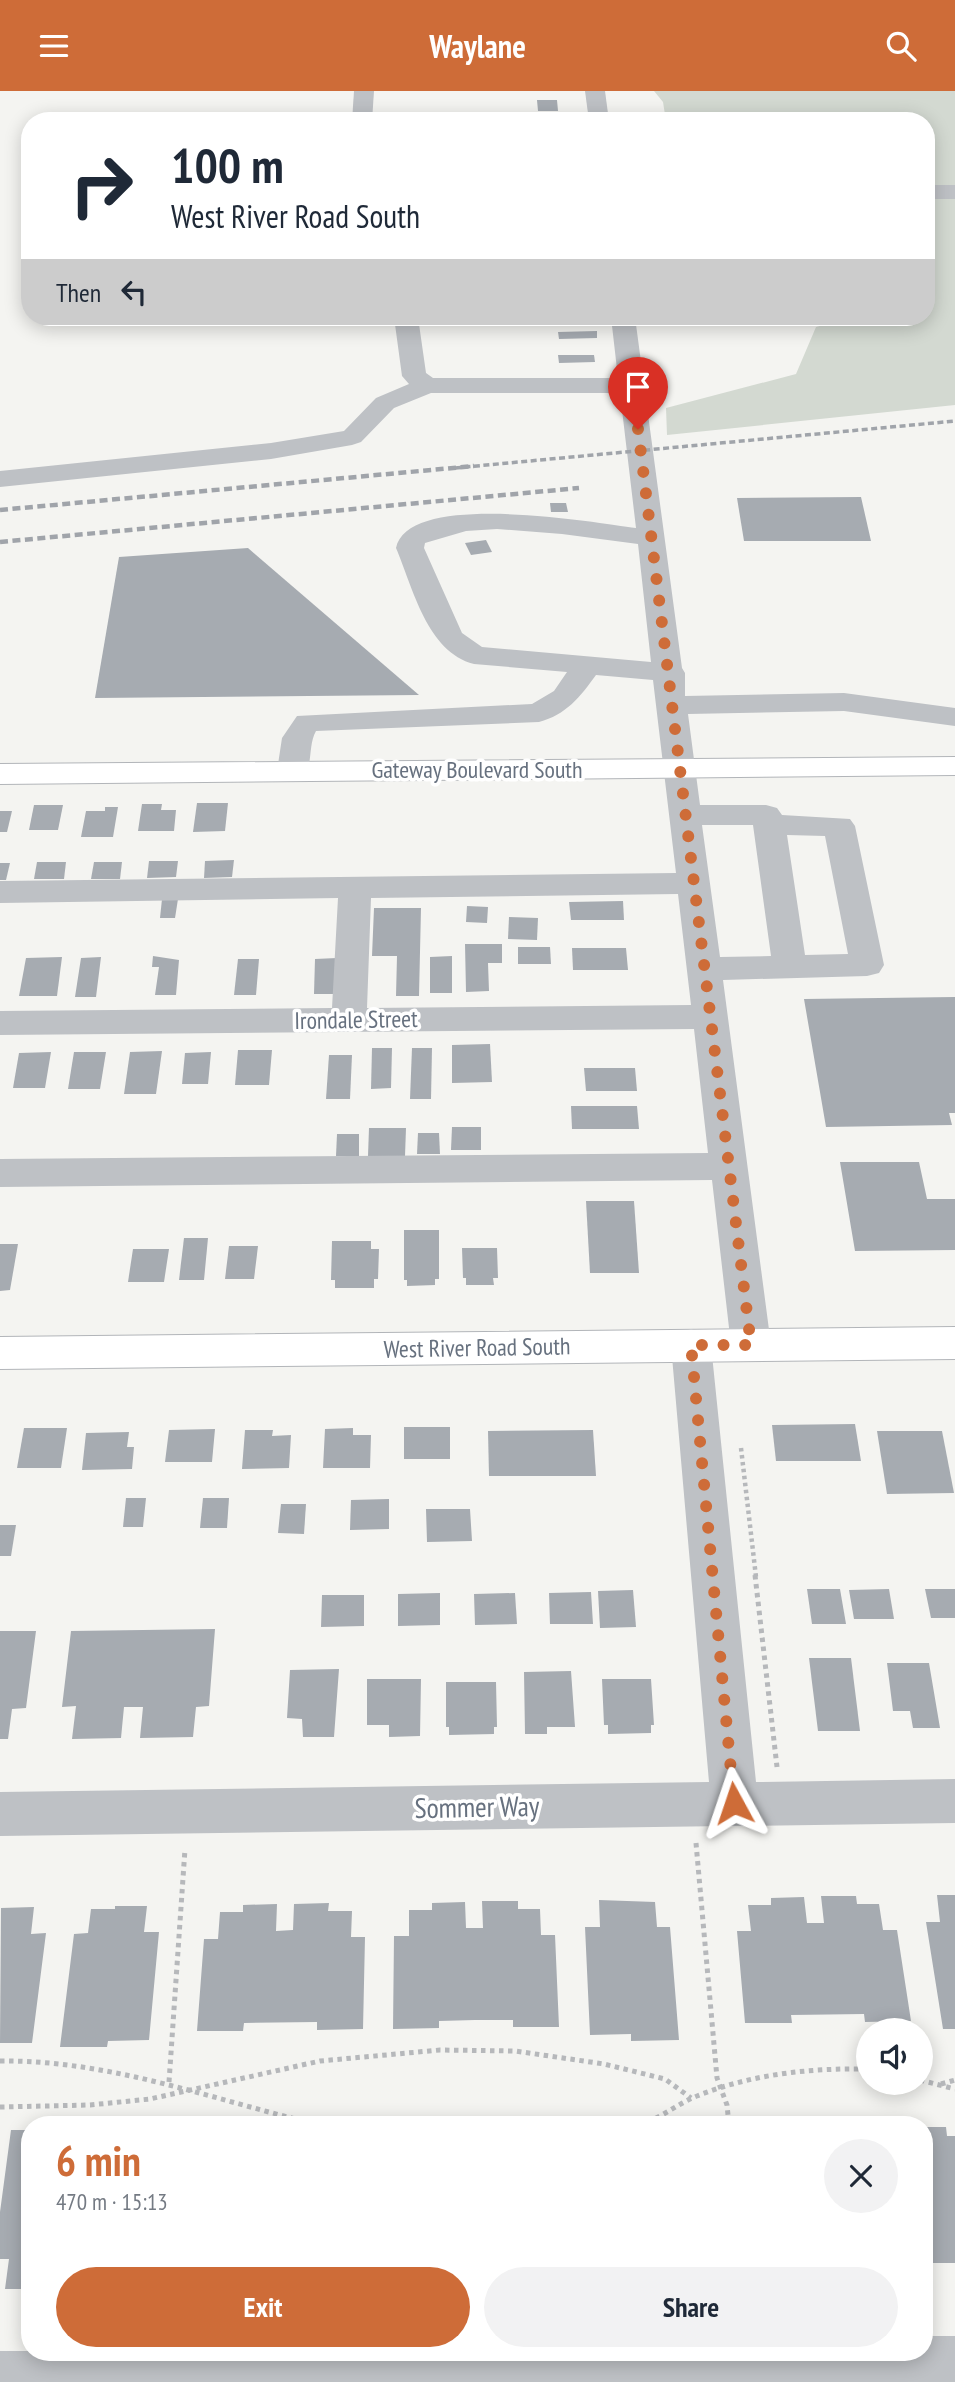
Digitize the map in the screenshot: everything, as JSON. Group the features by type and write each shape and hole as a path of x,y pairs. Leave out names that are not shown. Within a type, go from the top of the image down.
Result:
{"main road":[{"name":"Gateway Boulevard South","path":"0,774 955,766"},
{"name":"West River Road South","path":"0,1353 955,1343"}],"street":[{"path":"363,112 364,91"},
{"path":"595,91 598,112"},
{"path":"935,192 955,192"},
{"path":"407,326 414,376 427,384"},
{"path":"624,326 670,673 751,1345"},
{"path":"0,479 271,451 352,437 385,403 427,384 631,386"},
{"path":"652,538 546,525 477,522 453,524 412,538 410,548 450,638 461,648 488,658 670,673"},
{"path":"293,771 297,738 302,726 308,722 538,713 565,697 587,666"},
{"path":"673,705 844,702 955,717"},
{"path":"687,815 766,815 790,967"},
{"path":"706,969 867,965 839,826 769,825"},
{"path":"0,892 695,883"},
{"path":"349,1020 355,888"},
{"name":"Irondale Street","path":"0,1023 711,1017"},
{"path":"0,1173 730,1166"},
{"path":"691,1345 734,1803"},
{"name":"Sommer Way","path":"0,1814 955,1801"},
{"path":"0,2379 955,2364"}],"path":[{"path":"740,1440 781,1803"},
{"path":"696,1842 717,2078 727,2116"},
{"path":"169,2083 185,1848"},
{"path":"0,2107 90,2105 150,2099 348,2056 480,2050 542,2055 641,2071 665,2079 691,2098"},
{"path":"0,2061 71,2063 195,2089 289,2116"},
{"path":"662,2116 691,2098 721,2087 794,2070 856,2069"},
{"path":"940,2084 955,2080"},
{"path":"933,2083 955,2089"}],"shaded area":[{"path":"654,91 955,91 955,405 667,435 666,408 796,374 816,327 935,326 935,112 665,112 663,102"}],"building":[{"path":"537,100 557,100 558,111 538,111"},
{"path":"597,331 597,338 559,339 558,332"},
{"path":"558,355 594,355 595,362 559,363"},
{"path":"861,497 871,541 744,541 737,498"},
{"path":"550,503 566,503 568,512 551,512"},
{"path":"486,540 492,552 471,555 465,543"},
{"path":"248,548 419,695 95,698 119,557"},
{"path":"197,803 228,803 225,831 193,832"},
{"path":"142,804 162,804 161,810 176,810 174,831 138,831"},
{"path":"34,805 63,805 58,830 29,830"},
{"path":"105,807 118,807 113,837 81,837 86,811 105,811"},
{"path":"0,811 12,811 7,832 0,832"},
{"path":"234,860 232,877 204,878 205,861"},
{"path":"149,861 178,861 176,877 147,878"},
{"path":"37,862 66,862 64,879 34,879"},
{"path":"94,862 122,862 120,879 91,879"},
{"path":"0,863 10,863 6,880 0,880"},
{"path":"162,899 178,899 175,918 160,918"},
{"path":"623,901 624,920 571,920 569,902"},
{"path":"467,906 488,907 487,923 466,922"},
{"path":"374,908 421,908 419,996 396,996 397,956 372,956"},
{"path":"509,917 538,918 537,940 508,939"},
{"path":"465,944 502,944 502,963 488,963 489,991 466,992"},
{"path":"518,947 550,947 551,964 518,964"},
{"path":"572,948 626,948 628,970 573,970"},
{"path":"153,956 179,960 176,995 155,995 159,967 152,967"},
{"path":"452,956 452,993 430,993 430,957"},
{"path":"62,957 57,996 19,996 26,958"},
{"path":"101,957 96,997 75,997 81,958"},
{"path":"337,958 336,994 314,994 315,959"},
{"path":"238,959 259,959 256,995 234,995"},
{"path":"955,997 955,1113 949,1113 952,1125 826,1127 804,999"},
{"path":"490,1044 492,1082 452,1083 452,1045"},
{"path":"372,1048 392,1048 391,1088 371,1089"},
{"path":"412,1048 432,1048 431,1099 410,1099"},
{"path":"238,1050 272,1050 269,1085 235,1085"},
{"path":"162,1051 156,1094 124,1094 130,1052"},
{"path":"51,1052 45,1088 13,1088 19,1053"},
{"path":"74,1052 106,1052 100,1089 68,1089"},
{"path":"211,1052 208,1084 182,1084 185,1053"},
{"path":"329,1055 352,1055 350,1099 326,1099"},
{"path":"584,1068 635,1068 637,1091 586,1091"},
{"path":"571,1106 637,1106 639,1129 572,1129"},
{"path":"452,1127 481,1127 481,1150 451,1150"},
{"path":"369,1128 406,1128 405,1156 368,1156"},
{"path":"418,1133 439,1133 440,1154 417,1154"},
{"path":"337,1134 359,1134 359,1156 336,1156"},
{"path":"840,1162 919,1162 927,1199 955,1199 955,1250 855,1251"},
{"path":"586,1201 634,1201 639,1273 590,1273"},
{"path":"404,1230 439,1230 439,1279 435,1279 435,1285 407,1286 407,1280 404,1280"},
{"path":"184,1238 208,1238 204,1280 179,1280"},
{"path":"332,1241 371,1241 371,1249 379,1249 378,1279 374,1279 374,1288 335,1288 335,1280 331,1280"},
{"path":"0,1244 18,1244 10,1290 0,1291"},
{"path":"229,1246 258,1246 254,1279 225,1279"},
{"path":"462,1248 497,1248 498,1278 493,1278 494,1285 466,1285 466,1278 463,1278"},
{"path":"133,1249 169,1249 164,1282 128,1282"},
{"path":"855,1424 861,1461 776,1461 772,1425"},
{"path":"404,1427 450,1427 450,1459 404,1459"},
{"path":"24,1428 67,1428 61,1468 17,1468"},
{"path":"353,1428 353,1435 371,1435 370,1468 323,1468 325,1429"},
{"path":"215,1429 212,1462 165,1462 169,1430"},
{"path":"245,1430 273,1430 272,1436 291,1435 289,1468 242,1469"},
{"path":"593,1430 596,1476 489,1476 488,1431"},
{"path":"877,1431 942,1431 954,1493 887,1494"},
{"path":"129,1432 127,1447 134,1447 132,1469 82,1470 86,1433"},
{"path":"126,1498 146,1498 143,1527 123,1527"},
{"path":"203,1498 229,1498 227,1528 200,1528"},
{"path":"389,1499 389,1529 350,1530 351,1500"},
{"path":"281,1504 306,1504 304,1534 278,1533"},
{"path":"426,1509 470,1509 472,1541 427,1542"},
{"path":"0,1525 16,1525 11,1556 0,1556"},
{"path":"807,1589 840,1589 846,1624 812,1624"},
{"path":"889,1589 894,1619 854,1619 849,1590"},
{"path":"925,1589 955,1589 955,1618 931,1618"},
{"path":"633,1590 636,1627 600,1628 598,1591"},
{"path":"591,1592 593,1624 550,1624 549,1593"},
{"path":"440,1593 440,1625 398,1626 398,1594"},
{"path":"515,1593 517,1624 475,1625 474,1594"},
{"path":"322,1595 364,1595 364,1626 321,1627"},
{"path":"215,1629 209,1706 196,1707 193,1737 140,1738 143,1707 124,1707 121,1738 72,1739 76,1706 62,1707 71,1631"},
{"path":"0,1631 36,1631 26,1708 12,1709 8,1739 0,1739"},
{"path":"809,1658 851,1658 860,1731 818,1731"},
{"path":"887,1663 929,1663 940,1728 913,1728 910,1711 893,1711"},
{"path":"339,1669 334,1737 303,1737 302,1719 287,1718 290,1670"},
{"path":"571,1671 575,1727 547,1727 547,1734 525,1734 524,1672"},
{"path":"367,1679 421,1679 420,1736 389,1737 389,1725 367,1725"},
{"path":"602,1679 651,1679 654,1725 651,1725 651,1733 608,1734 608,1725 604,1725"},
{"path":"446,1682 496,1682 497,1727 494,1727 494,1734 449,1735 449,1727 446,1727"},
{"path":"937,1895 955,1895 955,2029 943,2029 926,1922 940,1922"},
{"path":"821,1896 856,1896 857,1904 879,1904 883,1930 897,1930 911,2018 864,2018 864,2014 791,2015 792,2023 745,2023 737,1931 751,1931 748,1905 771,1905 771,1898 804,1897 807,1923 824,1923"},
{"path":"599,1900 655,1902 657,1927 670,1927 679,2040 631,2041 631,2034 590,2035 585,1927 600,1927"},
{"path":"482,1901 518,1901 518,1909 540,1909 541,1935 555,1935 559,2027 513,2027 513,2020 475,2020 439,2021 439,2028 393,2029 394,1936 409,1936 409,1910 432,1910 432,1903 465,1902 466,1928 483,1928"},
{"path":"329,1903 328,1911 352,1911 351,1937 365,1937 363,2029 317,2030 317,2022 244,2023 243,2031 197,2031 204,1939 218,1939 220,1912 243,1912 243,1905 277,1904 276,1931 293,1930 294,1904"},
{"path":"115,1906 147,1906 144,1932 159,1932 149,2040 108,2041 107,2047 60,2047 74,1934 88,1933 91,1909 115,1909"},
{"path":"34,1907 31,1934 46,1933 32,2043 0,2043 1,1908"},
{"path":"933,2127 946,2127 947,2136 955,2136 955,2263 933,2263"},
{"path":"11,2130 21,2130 21,2289 5,2289 9,2259 0,2259 0,2212"}],"railway":[{"path":"455,468 955,421"},
{"path":"0,510 474,466"},
{"path":"0,542 579,488"}],"route":[{"path":"638,429 751,1345 691,1345 734,1803"}]}
